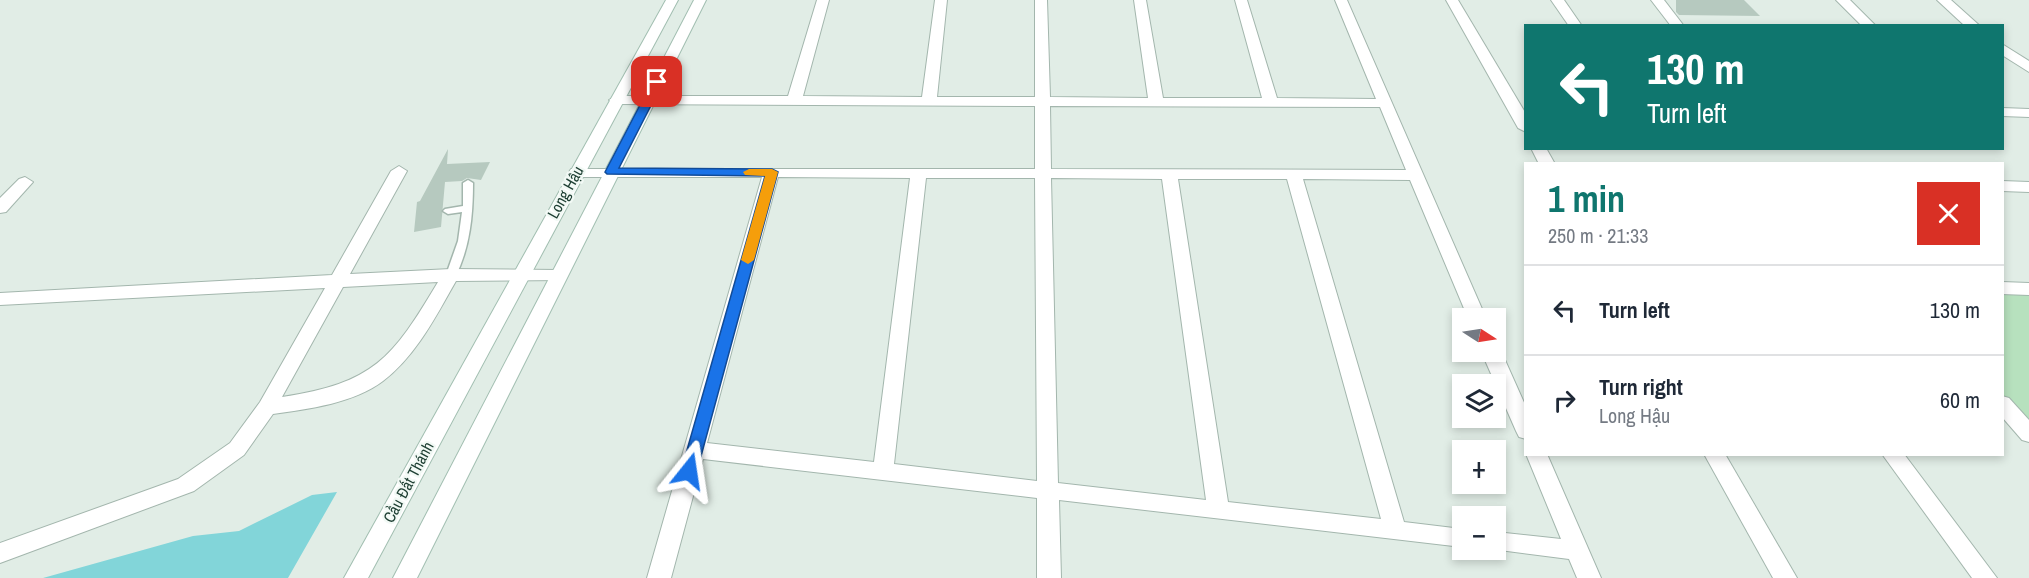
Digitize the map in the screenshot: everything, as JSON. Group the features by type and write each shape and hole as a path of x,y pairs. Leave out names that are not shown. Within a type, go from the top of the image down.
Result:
{"street":[{"name":"Long Hậu","path":"460,386 672,0"},
{"name":"Long Hậu","path":"405,578 700,0"},
{"path":"794,101 823,0"},
{"path":"929,101 941,0"},
{"path":"1041,0 1049,578"},
{"path":"1140,0 1156,102"},
{"path":"1241,0 1271,103"},
{"path":"1341,0 1473,308"},
{"path":"1452,0 1524,125"},
{"path":"1557,0 1575,24"},
{"path":"1657,0 1676,24"},
{"path":"1842,0 1868,24"},
{"path":"1943,0 1972,24"},
{"path":"2006,50 2029,53"},
{"path":"2006,50 2029,68"},
{"path":"616,100 1385,103"},
{"path":"1509,102 1524,103"},
{"path":"2004,112 2029,113"},
{"path":"0,553 186,486 237,449 267,406 335,281 399,171"},
{"path":"577,172 1416,175"},
{"path":"659,578 772,172"},
{"path":"883,471 919,173"},
{"path":"1168,174 1218,510"},
{"path":"1293,174 1395,530"},
{"path":"0,207 25,182"},
{"path":"2004,186 2029,187"},
{"path":"267,406 320,398 363,384 391,364 427,315 451,275"},
{"path":"0,299 451,275 558,276"},
{"path":"2004,288 2029,289"},
{"path":"1496,362 1524,426"},
{"name":"Cầu Đất Thánh","path":"356,578 460,386"},
{"path":"2004,405 2029,434"},
{"path":"695,450 1452,537"},
{"path":"1537,456 1589,578"},
{"path":"1715,456 1789,578"},
{"path":"1894,456 1985,578"},
{"path":"1506,542 1577,550"}],"lane":[{"path":"451,275 461,252 469,207 468,183"},
{"path":"448,211 469,207"}],"green space":[{"path":"2004,288 2029,289 2029,434 2004,404"}],"water":[{"path":"337,492 288,578 43,578 193,536 239,531 312,495"}],"building":[{"path":"1676,0 1744,0 1760,16 1679,15 1676,12"},
{"path":"448,149 447,164 490,162 481,180 467,178 462,181 445,182 441,227 414,232 417,202 420,201"}],"slow traffic":[{"path":"748,260 772,172 749,172"}],"route":[{"path":"657,82 611,172 772,172 689,471"}]}
